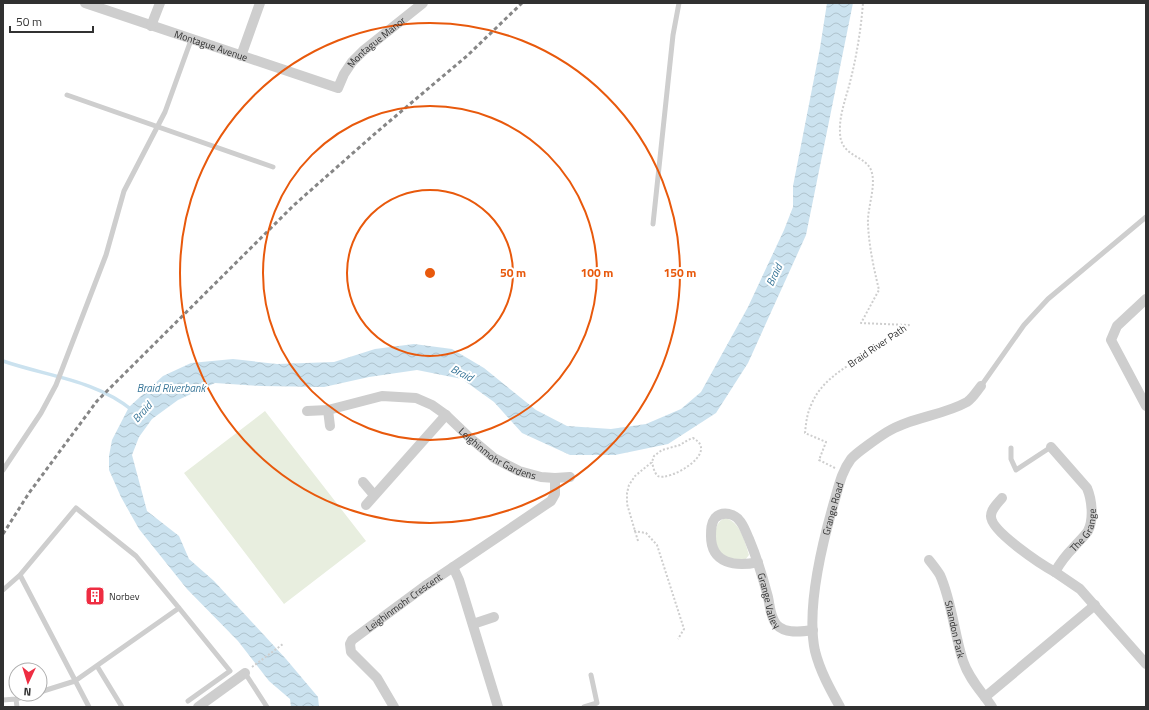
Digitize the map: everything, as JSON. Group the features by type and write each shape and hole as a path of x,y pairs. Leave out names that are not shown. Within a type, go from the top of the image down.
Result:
{"street":[{"name":"Montague Avenue","path":"84,3 338,88"},
{"path":"151,26 160,3"},
{"path":"242,56 260,3"},
{"name":"Montague Manor","path":"338,88 344,74 357,56 423,3"},
{"path":"1146,299 1117,326 1111,340 1146,406"},
{"name":"Grange Road","path":"840,707 820,668 815,651 813,630 814,598 825,532 843,472 851,458 887,432 907,423 968,402 981,386"},
{"name":"Leighinmohr Gardens","path":"307,410 328,410 382,396 416,398 432,405 446,415 494,458 519,471 556,478 570,477"},
{"path":"328,410 330,426"},
{"path":"366,505 446,415"},
{"name":"The Grange","path":"1051,447 1087,488 1090,495 1091,506 1091,517 1087,531 1062,560 1055,572"},
{"name":"Leighinmohr Crescent","path":"394,707 377,678 351,652 350,644 354,638 453,567 551,501 554,494 556,478"},
{"path":"363,482 374,495"},
{"path":"1002,498 993,509 991,514 992,521 1013,543 1038,562 1080,589 1146,664"},
{"name":"Grange Valley","path":"758,562 746,565 720,559 714,550 711,539 711,528 714,519 720,514 727,513 733,515 739,520 744,528 758,562 772,615 776,624 790,631 813,630"},
{"name":"Shandon Park","path":"929,560 939,573 943,583 964,662 975,684 992,707"},
{"path":"453,567 460,580 498,707"},
{"path":"985,697 1095,605"},
{"path":"473,624 494,617"},
{"path":"198,707 247,671"}],"lane":[{"path":"653,224 673,35 679,3"},
{"path":"3,470 41,413 56,385 106,255 124,191 158,128 191,40"},
{"path":"68,96 273,167"},
{"path":"981,386 1024,325 1048,299 1146,216"},
{"path":"1011,448 1011,459 1016,470 1051,447"},
{"path":"3,590 20,575 76,508 136,556 230,671 188,701"},
{"path":"20,575 89,707"},
{"path":"48,689 75,681 179,608"},
{"path":"97,666 122,707"},
{"path":"247,671 267,707"},
{"path":"584,707 597,703 591,675"}],"path":[{"name":"Braid River Path","path":"843,472 819,460 826,442 805,433 811,404 830,380 842,370 909,325 861,323 879,290 871,255 868,225 868,211 873,177 871,169 866,162 853,155 844,147 840,133 842,114 857,53 863,3"},
{"path":"638,541 627,504 629,485 635,476 652,462 654,456 662,450 680,445 693,438 699,441 702,447 701,453 697,459 665,478 656,474 652,462"},
{"path":"634,531 646,534 657,545 684,629 678,639"},
{"path":"247,671 283,644"}],"green space":[{"path":"265,411 366,541 284,604 184,473"},
{"path":"725,518 735,523 741,533 749,555 745,560 731,559 724,556 720,552 715,536 717,525"}],"water":[{"name":"Braid Riverbank","path":"827,3 853,3 806,235 748,363 716,413 668,444 615,455 570,455 522,433 494,402 462,379 417,370 369,377 324,387 261,386 215,383 178,400 152,419 139,437 132,455 147,511 179,536 189,559 214,581 286,659 318,697 319,707 291,707 290,699 269,681 238,641 187,589 139,529 121,497 109,470 109,456 112,440 129,407 163,376 191,363 233,359 277,364 334,362 375,349 414,344 452,349 484,368 536,410 567,426 611,429 646,424 681,409 701,392 748,307 784,230 793,207 793,186 820,48"}],"waterway":[{"name":"Braid","path":"3,361 87,385 118,400 132,410"}],"railway":[{"path":"3,534 29,493 97,401 294,205 378,131 468,55 522,3"}],"place":[{"name":"Norbev","path":"95,596"}]}
